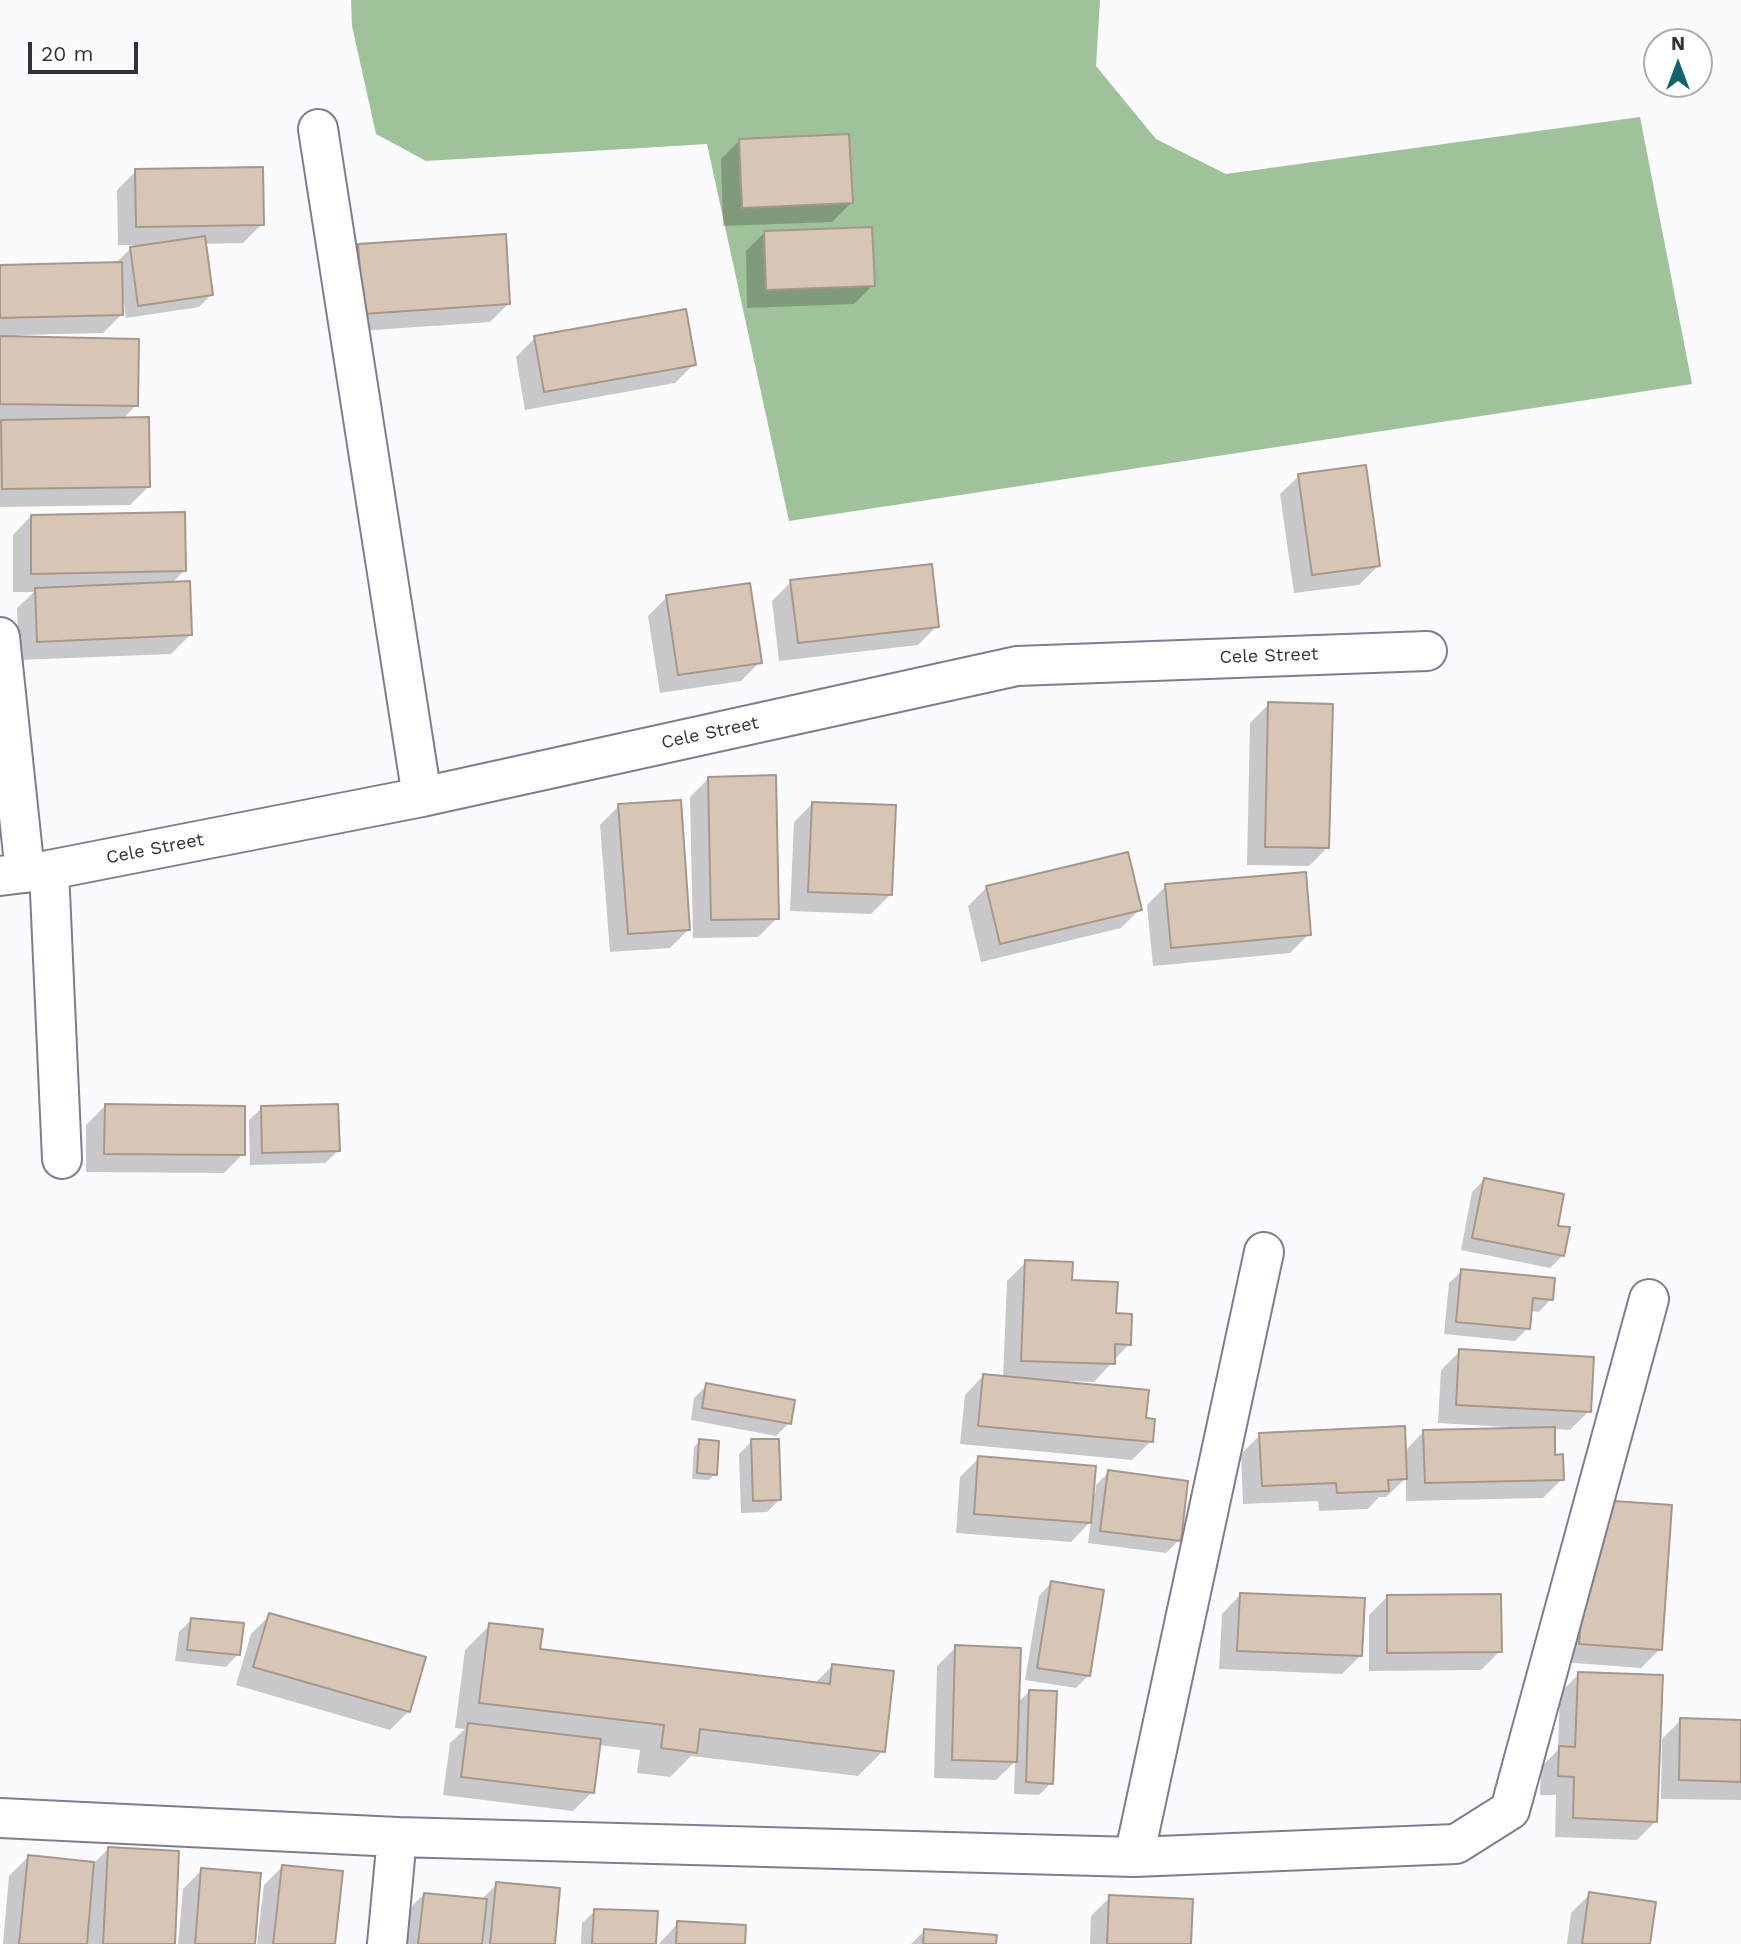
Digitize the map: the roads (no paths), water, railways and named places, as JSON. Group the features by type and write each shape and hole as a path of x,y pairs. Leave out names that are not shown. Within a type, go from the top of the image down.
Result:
{"street":[{"path":"318,129 422,797"},
{"path":"0,636 25,873 62,1159"},
{"name":"Cele Street","path":"25,873 422,797 1017,666 1426,650"},
{"path":"1134,1857 1264,1252"},
{"path":"0,1818 397,1837 1134,1857 1456,1844 1510,1810 1649,1299"},
{"path":"387,1944 397,1837"}]}
